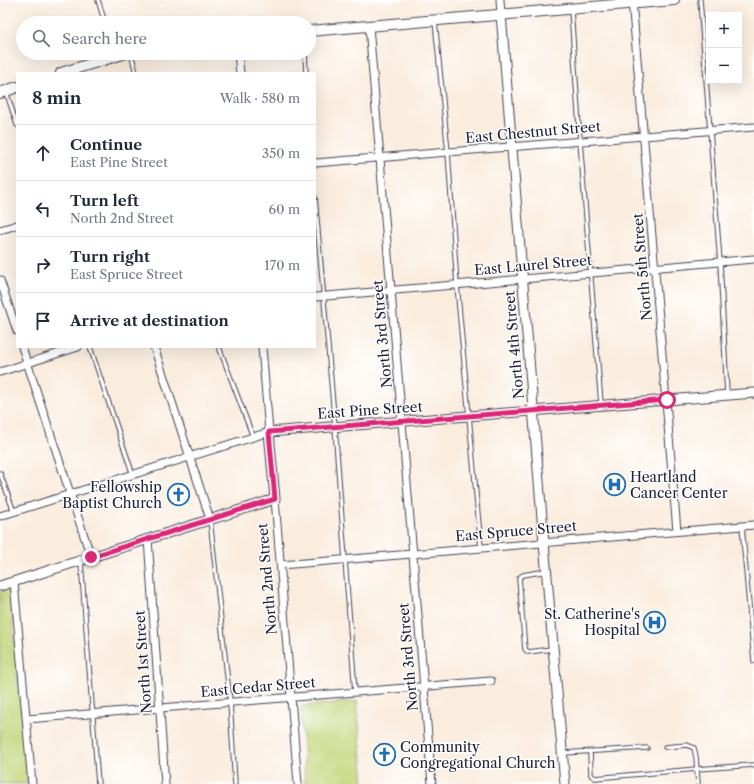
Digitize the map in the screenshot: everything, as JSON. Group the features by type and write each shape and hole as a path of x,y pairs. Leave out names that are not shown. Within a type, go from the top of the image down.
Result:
{"main road":[{"path":"316,30 632,2 674,0"},
{"path":"66,72 99,60"},
{"path":"3,92 16,87"}],"street":[{"name":"North 4th Street","path":"500,0 546,571 565,784"},
{"name":"North 5th Street","path":"632,2 656,268 677,531"},
{"name":"North 3rd Street","path":"369,26 432,784"},
{"path":"239,60 240,72"},
{"name":"East Chestnut Street","path":"316,163 754,127"},
{"path":"0,230 16,225"},
{"name":"East Laurel Street","path":"316,297 754,259"},
{"path":"0,280 16,328"},
{"path":"22,348 91,557"},
{"path":"0,372 75,348"},
{"path":"154,348 210,519"},
{"name":"North 2nd Street","path":"262,348 298,784"},
{"name":"East Pine Street","path":"0,516 269,432 754,393"},
{"path":"0,586 275,499"},
{"name":"East Spruce Street","path":"281,565 754,525"},
{"name":"North 1st Street","path":"148,539 165,784"},
{"path":"14,582 32,784"},
{"name":"East Cedar Street","path":"27,719 491,681"}],"lane":[{"path":"98,0 103,16"},
{"path":"700,0 720,262 727,395"},
{"path":"571,8 601,406"},
{"path":"435,20 448,152 457,285 481,548"},
{"path":"133,60 136,72"},
{"path":"305,60 306,72"},
{"path":"3,92 16,122"},
{"path":"316,208 335,427 355,692"},
{"path":"90,348 133,475"},
{"path":"219,348 253,437"},
{"path":"0,473 14,512"},
{"path":"210,519 230,702 235,784"},
{"path":"742,526 754,661"},
{"path":"81,560 98,784"},
{"path":"546,571 523,575 519,578 525,650 528,652 553,649"},
{"path":"665,747 687,745 694,748 698,784"},
{"path":"562,753 647,748"},
{"path":"590,752 592,775 595,778 754,765"}],"green space":[{"path":"10,589 28,784 0,784 0,592"},
{"path":"357,701 364,784 305,784 301,708 303,706"}],"place":[{"name":"Heartland Cancer Center","path":"615,485"},
{"name":"Fellowship Baptist Church","path":"178,495"},
{"name":"St. Catherine's Hospital","path":"655,622"},
{"name":"Community Congregational Church","path":"384,755"}],"route":[{"path":"91,557 275,499 269,432 667,400"}]}
